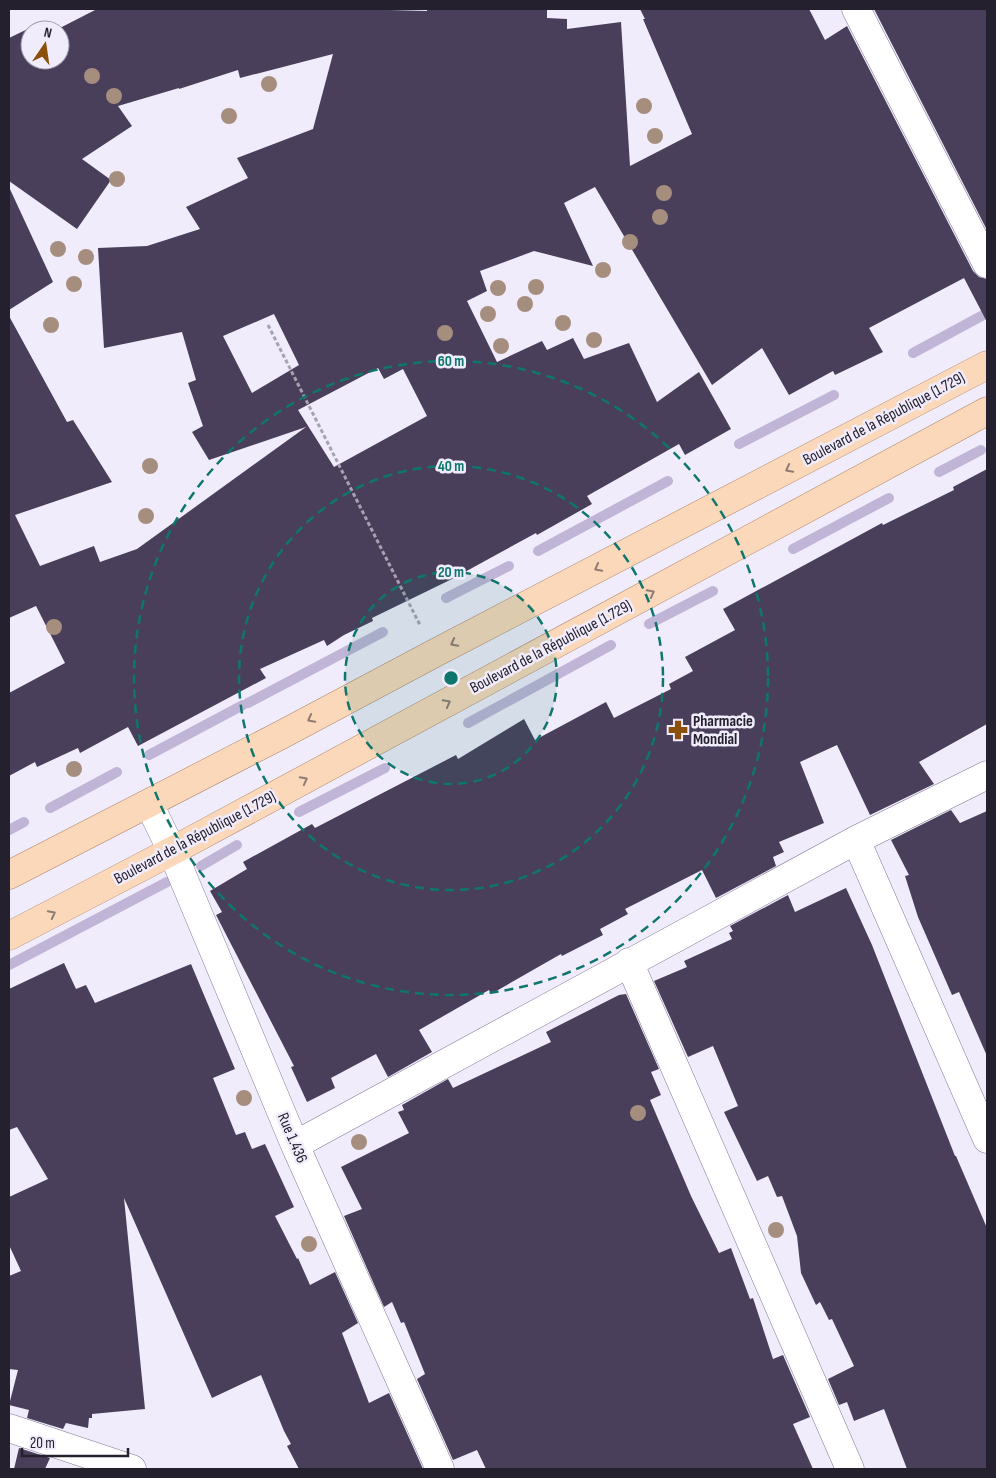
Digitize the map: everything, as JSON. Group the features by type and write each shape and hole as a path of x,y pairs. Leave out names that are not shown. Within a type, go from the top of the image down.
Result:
{"main road":[{"name":"Boulevard de la République (1.729)","path":"9,875 987,365"},
{"name":"Boulevard de la République (1.729)","path":"9,936 172,851 987,411"}],"street":[{"path":"856,9 987,264"},
{"path":"295,1145 856,840 987,775"},
{"name":"Rue 1.436","path":"148,804 172,851 295,1145 440,1469"},
{"path":"856,840 987,1140"},
{"path":"629,962 850,1469"},
{"path":"9,1428 132,1469"}],"path":[{"path":"268,325 435,653"}],"building":[{"path":"97,9 352,9 427,11 427,9 547,9 547,18 567,19 567,29 621,22 630,166 692,134 640,9 809,9 825,40 847,26 973,271 979,277 987,279 987,322 964,278 869,328 883,352 835,375 833,371 789,395 762,348 712,385 595,187 564,203 593,266 534,251 480,271 487,291 467,301 497,362 542,341 547,350 573,338 584,359 629,343 657,402 699,372 731,429 685,455 679,444 587,496 592,504 537,535 536,533 452,579 372,618 373,621 344,635 327,646 324,640 260,669 266,678 138,746 128,727 80,753 78,748 37,767 35,762 9,776 9,693 65,663 36,606 9,618 9,316 67,422 73,420 112,482 15,515 40,566 94,546 100,562 137,549 306,427 209,460 192,432 203,426 188,383 196,380 182,332 104,348 98,248 147,246 200,229 186,207 248,178 237,158 313,129 333,54 240,78 238,70 118,106 132,126 82,159 111,180 77,229 9,181 9,38 20,33 20,70 70,70 70,23","holes":["274,314 299,365 252,393 223,336","378,368 384,379 403,369 427,416 334,467 298,410"]},
{"path":"874,9 987,9 987,230"},
{"path":"9,187 53,282 9,310"},
{"path":"987,469 987,724 919,762 934,784 870,815 837,745 800,762 824,823 779,842 784,852 773,857 776,866 716,898 702,870 625,909 628,914 600,929 603,935 562,956 561,954 491,994 489,990 419,1030 432,1052 388,1077 376,1054 331,1078 335,1088 307,1102 291,1067 294,1066 216,915 222,912 210,891 247,869 243,862 312,824 315,828 456,755 458,759 524,719 535,740 606,702 614,718 671,689 669,684 693,671 685,657 735,630 723,609 882,523 883,525 954,490 953,487"},
{"path":"951,810 960,823 987,811 987,1056 959,992 952,995 918,917 905,876 909,875 891,840"},
{"path":"846,888 872,945 955,1156 987,1228 987,1469 907,1469 884,1409 854,1421 847,1402 839,1405 828,1379 854,1366 832,1319 829,1320 820,1302 816,1305 801,1273 797,1236 782,1196 777,1197 768,1176 757,1181 724,1112 738,1106 713,1046 688,1057 654,981 687,967 684,961 732,939 729,933 733,931 730,926 788,895 795,912"},
{"path":"64,963 76,989 86,985 95,1003 191,964 235,1069 213,1078 236,1135 245,1132 252,1149 265,1144 294,1207 275,1216 298,1258 310,1285 335,1272 358,1323 342,1333 369,1403 389,1393 423,1469 299,1469 287,1446 291,1444 261,1375 212,1398 124,1198 145,1409 92,1414 92,1418 89,1418 88,1428 66,1423 63,1429 27,1418 29,1410 9,1405 18,1370 9,1369 9,1276 21,1271 9,1245 9,1197 48,1179 17,1127 9,1130 9,989"},
{"path":"626,994 659,1069 651,1072 661,1095 650,1100 691,1196 719,1253 731,1248 750,1299 753,1298 773,1359 783,1355 810,1417 793,1424 813,1469 486,1469 477,1450 453,1460 417,1379 425,1374 404,1322 401,1323 392,1302 384,1307 344,1216 362,1209 341,1167 409,1133 398,1112 404,1110 402,1105 448,1079 453,1088 551,1042 546,1032 619,995"},
{"path":"19,1448 50,1458 45,1469 14,1469"}],"waterway":[{"path":"913,353 987,313"},
{"path":"739,444 834,395"},
{"path":"939,472 981,450"},
{"path":"538,551 668,481"},
{"path":"793,549 889,498"},
{"path":"446,598 509,566"},
{"path":"649,624 713,591"},
{"path":"248,703 383,632"},
{"path":"468,723 611,645"},
{"path":"149,755 243,705"},
{"path":"299,812 385,768"},
{"path":"50,808 117,772"},
{"path":"9,830 24,822"},
{"path":"201,866 237,845"},
{"path":"9,965 167,882"}],"place":[{"name":"Pharmacie Mondial","path":"678,730"}]}
